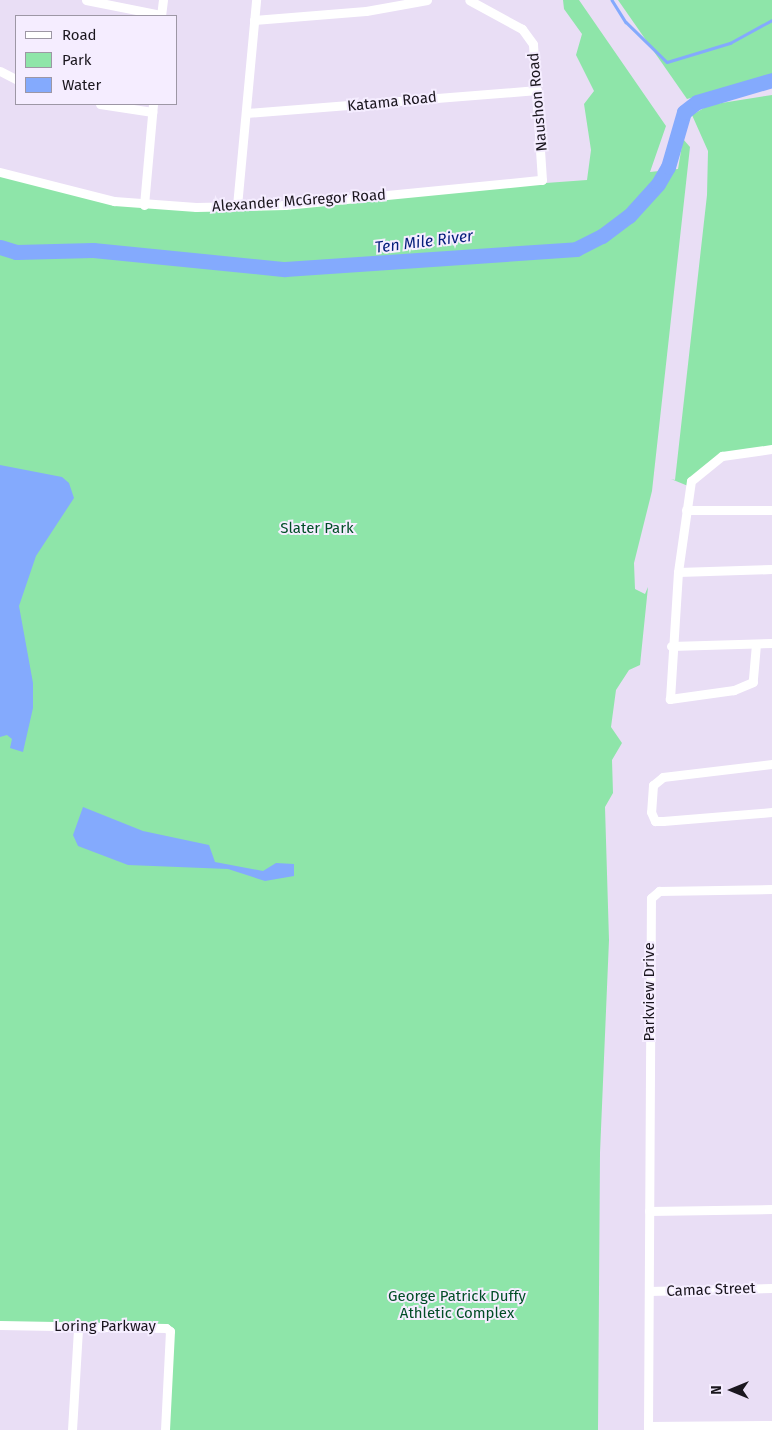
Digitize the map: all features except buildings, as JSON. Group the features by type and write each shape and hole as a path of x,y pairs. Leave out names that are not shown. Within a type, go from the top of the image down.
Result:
{"street":[{"path":"86,0 156,15"},
{"path":"161,15 163,0"},
{"path":"237,206 256,0"},
{"path":"254,20 366,11 427,0"},
{"name":"Naushon Road","path":"469,0 528,36 535,54 542,180"},
{"path":"0,71 15,78"},
{"name":"Katama Road","path":"246,113 537,90"},
{"path":"113,105 152,108 144,205"},
{"name":"Alexander McGregor Road","path":"0,172 66,192 144,205 237,206 542,180"},
{"path":"756,644 753,682 675,699 668,696 678,572 691,481 710,462 736,452 772,449"},
{"path":"686,510 772,510"},
{"path":"678,572 772,569"},
{"path":"671,646 772,643"},
{"path":"772,764 663,777 653,785 651,812 655,821 663,821 772,812"},
{"name":"Parkview Drive","path":"648,1428 651,898 659,891 772,889"},
{"path":"649,1211 772,1209"},
{"name":"Camac Street","path":"650,1291 772,1288"},
{"name":"Loring Parkway","path":"0,1325 170,1331 165,1430"},
{"path":"72,1430 78,1328"},
{"path":"648,1428 772,1425"}],"green space":[{"name":"Slater Park","path":"563,0 579,0 666,126 650,172 678,169 683,139 690,147 652,491 634,563 635,589 645,594 648,587 640,665 629,670 616,690 611,727 622,743 612,760 613,793 605,807 609,940 600,1153 598,1430 167,1430 172,1332 0,1324 0,171 96,198 212,207 587,180 591,150 584,104 594,91 576,55 582,34 564,9"},
{"path":"618,0 772,0 772,76 687,99"},
{"path":"772,95 772,448 744,449 699,473 693,488 671,479 675,480 707,195 708,151 692,115 709,105"}],"water":[{"path":"0,465 62,477 69,483 74,498 36,556 19,606 33,683 33,708 23,752 10,748 12,739 7,735 0,737"},
{"path":"83,807 143,831 209,845 215,862 263,871 276,863 294,864 294,876 265,881 228,869 128,865 78,846 73,835"}],"waterway":[{"path":"612,0 626,22 667,62 730,43 772,20"},
{"name":"Ten Mile River","path":"0,247 16,252 93,250 285,269 576,249 602,236 629,216 658,184 668,167 684,112 697,102 772,80"}],"park label":[{"name":"George Patrick Duffy Athletic Complex","path":"457,1304"}]}
